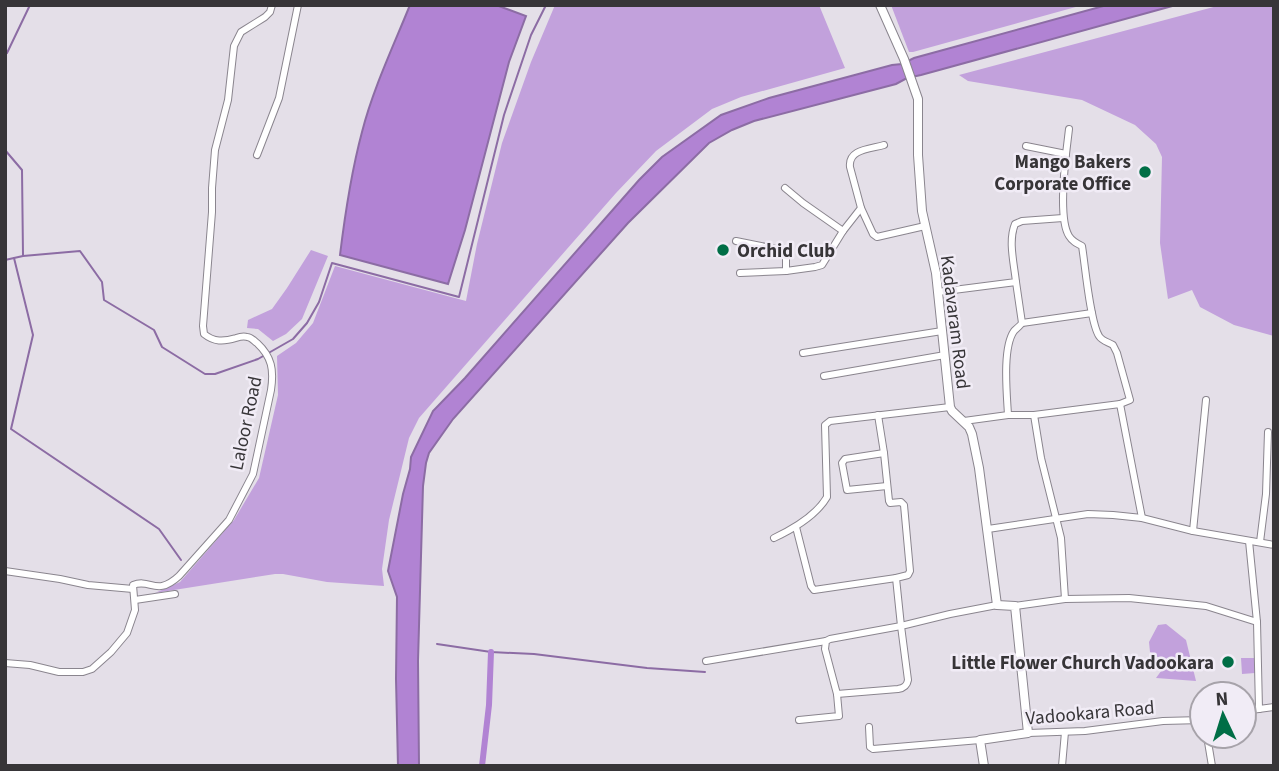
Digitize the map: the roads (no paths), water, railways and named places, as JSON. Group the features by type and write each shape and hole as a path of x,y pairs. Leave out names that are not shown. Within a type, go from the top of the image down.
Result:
{"main road":[{"name":"Kadavaram Road","path":"880,5 919,99 918,155 922,211 936,273 950,407 972,434 988,529 997,606"},
{"path":"997,606 1015,606 1028,733"},
{"name":"Vadookara Road","path":"981,740 1028,733"},
{"path":"981,740 984,766"}],"street":[{"name":"Laloor Road","path":"5,571 88,585 157,587 172,583 229,520 253,474 273,379 272,367 267,355 247,337 216,341 202,332 215,150 228,100 234,46 241,32 265,17 272,5"},
{"path":"257,155 279,98 298,5"},
{"path":"964,421 1008,415 1034,415 1129,401 1130,396 1113,345 1098,335 1082,246 1070,240 1066,232 1063,218 1069,129"},
{"path":"884,145 856,153 849,161 861,208 873,234 877,237 925,226"},
{"path":"1026,146 1066,154"},
{"path":"785,188 843,231"},
{"path":"740,273 786,271 822,265 861,208"},
{"path":"1022,323 1012,231 1015,224 1022,221 1063,218"},
{"path":"736,241 786,251 786,271"},
{"path":"938,292 1016,282"},
{"path":"1008,415 1007,358 1014,331 1022,323 1092,313"},
{"path":"803,354 942,331"},
{"path":"824,376 945,355"},
{"path":"1192,531 1206,400"},
{"path":"1120,404 1142,518"},
{"path":"774,538 796,527 822,505 827,497 827,422 950,407"},
{"path":"796,527 814,590 908,575 910,571 904,505 901,502 890,503 878,415"},
{"path":"1034,415 1041,458 1061,538 1065,599"},
{"path":"1260,542 1266,494 1268,432"},
{"path":"884,453 845,459 842,463 847,490 887,486"},
{"path":"988,529 1088,514 1142,518 1192,531 1274,545"},
{"path":"1249,541 1257,622 1259,709 1274,707"},
{"path":"837,694 898,689 907,685 897,578"},
{"path":"5,663 30,665 59,672 83,672 92,669 127,633 135,610 135,586"},
{"path":"135,600 175,594"},
{"path":"1015,606 1065,599 1129,598 1206,606 1257,622"},
{"path":"706,661 826,641 997,606"},
{"path":"799,720 838,717 837,694 825,649 826,641"},
{"name":"Vadookara Road","path":"1028,733 1085,731 1188,720"},
{"name":"Vadookara Road","path":"869,727 870,747 873,749 981,740"},
{"path":"1062,766 1065,732"}],"waterway":[{"path":"5,54 30,5"},
{"path":"5,260 80,251 102,282 104,300 154,330 162,347 205,374 215,374 258,359 293,339 307,323 319,302 332,263 459,297 504,115 531,35 546,5"},
{"path":"5,150 22,170 23,255"},
{"path":"14,258 33,335 11,429 159,529 181,560"},
{"path":"437,644 491,652 705,672"},
{"path":"482,766 489,705 491,652"}],"place":[{"name":"Mango Bakers Corporate Office","path":"1145,172"},
{"name":"Orchid Club","path":"723,250"},
{"name":"Little Flower Church Vadookara","path":"1228,662"}]}
